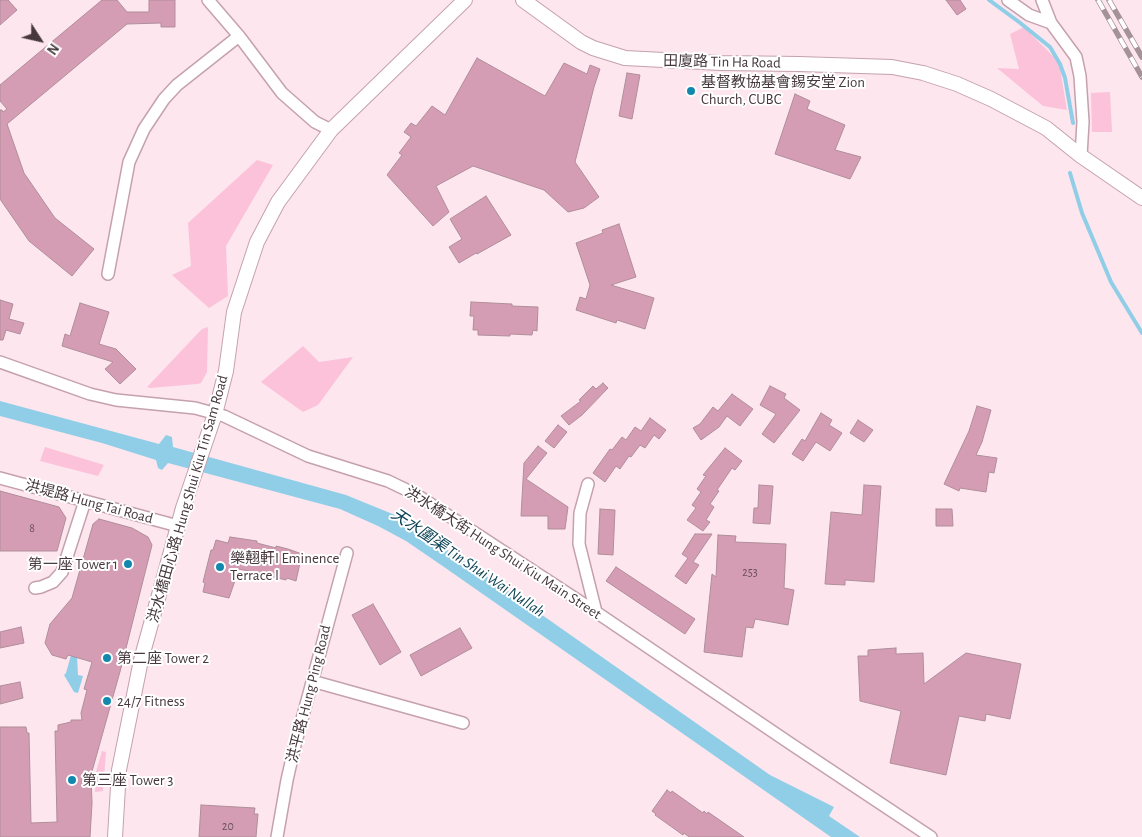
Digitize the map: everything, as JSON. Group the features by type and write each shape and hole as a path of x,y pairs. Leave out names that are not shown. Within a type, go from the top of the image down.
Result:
{"street":[{"path":"208,0 239,36 282,93 315,122 331,130"},
{"name":"洪水橋田心路 Hung Shui Kiu Tin Sam Road","path":"115,837 119,770 142,660 183,508 208,440 226,371 234,312 257,242 278,202 331,130 465,0"},
{"name":"田廈路 Tin Ha Road","path":"523,0 581,42 614,55 655,61 892,67 923,73 957,84 991,99 1046,128 1076,152 1142,198"},
{"path":"1008,0 1029,15 1051,23"},
{"path":"1042,0 1051,23 1076,58 1080,76 1083,122 1076,152"},
{"path":"108,274 129,162 144,129 164,98 177,85 239,36"},
{"name":"洪水橋大街 Hung Shui Kiu Main Street","path":"0,362 90,394 116,400 195,408 224,416 308,456 388,481 417,495 596,612 931,837"},
{"name":"洪堤路 Hung Tai Road","path":"0,478 178,526"},
{"path":"588,484 580,513 579,544 596,612"},
{"path":"35,588 53,582 62,572 85,501"},
{"name":"洪平路 Hung Ping Road","path":"277,837 287,780 347,553"},
{"path":"312,681 463,723"}],"shaded area":[{"path":"1024,27 1059,62 1067,110 1043,106 997,68 1019,69 1010,34"},
{"path":"1110,92 1112,132 1092,132 1091,93"},
{"path":"257,160 273,165 226,246 228,296 209,308 172,275 191,266 188,223"},
{"path":"208,327 207,372 201,383 147,387 202,329"},
{"path":"303,346 319,362 353,357 318,405 303,412 261,382"},
{"path":"45,447 104,465 98,476 40,461"},
{"path":"102,751 106,752 103,791 95,792 96,772"}],"water":[{"path":"0,401 159,444 166,435 172,437 173,447 346,495 395,515 498,584 770,775 834,807 829,816 860,837 831,837 444,567 406,541 378,526 340,509 168,463 162,470 158,468 156,460 102,443 0,416"},
{"path":"71,655 77,656 78,675 83,676 78,693 74,692 64,675"}],"building":[{"path":"0,0 8,0 17,10 0,25"},
{"path":"102,0 117,0 127,12 149,12 149,0 175,0 175,27 161,27 161,23 127,24 7,124 24,173 55,218 94,249 72,276 29,241 0,199 0,110 3,112 7,109 0,101 0,85"},
{"path":"946,0 960,0 966,9 957,15"},
{"path":"477,58 545,96 564,63 587,74 590,65 600,69 575,162 599,197 584,208 568,212 544,190 473,166 436,186 449,212 433,226 387,175 402,155 399,153 411,137 404,132 411,123 416,126 432,106 445,115"},
{"path":"627,73 640,75 632,119 619,116"},
{"path":"795,94 810,101 807,109 845,125 835,150 861,157 850,179 775,154"},
{"path":"486,196 511,235 459,263 449,247 462,239 450,219"},
{"path":"619,224 636,277 611,285 654,298 645,329 617,320 616,323 576,310 580,297 586,299 590,285 576,243 603,233 602,230"},
{"path":"0,300 13,304 9,319 24,323 20,334 6,330 3,340 0,340"},
{"path":"471,302 538,307 537,331 533,330 532,335 478,335 478,330 473,330 474,316 470,316"},
{"path":"80,303 109,312 99,344 116,349 136,369 120,384 105,369 113,362 62,346 65,334 70,336"},
{"path":"603,383 608,388 582,415 569,425 561,416 581,401 579,400 593,386 596,389"},
{"path":"770,386 786,394 784,398 800,410 774,443 762,434 776,414 760,405"},
{"path":"732,394 753,409 740,426 727,416 719,427 701,440 693,428 700,424 713,407 718,411"},
{"path":"977,406 991,410 982,442 976,455 997,458 994,473 989,472 986,492 960,488 959,491 944,484 969,431"},
{"path":"821,413 832,420 829,425 842,433 830,451 816,442 803,461 792,454 802,439 805,441"},
{"path":"650,418 666,430 659,439 654,435 645,448 640,445 620,469 616,466 605,482 593,473 610,449 612,450 622,437 626,440 635,427 641,431"},
{"path":"858,420 873,430 864,442 850,433"},
{"path":"558,425 567,432 554,448 545,441"},
{"path":"538,446 547,453 526,479 568,507 565,529 548,529 548,516 521,516 524,463"},
{"path":"725,448 742,461 735,470 732,468 717,490 719,491 710,504 714,507 706,520 710,522 703,531 687,520 696,508 692,505 701,492 697,489 706,476 703,475"},
{"path":"759,485 773,486 770,524 753,523 754,508 758,508"},
{"path":"864,485 881,486 874,582 845,580 845,585 825,584 831,512 862,515"},
{"path":"0,491 59,507 66,518 57,551 0,551"},
{"path":"600,509 615,510 613,555 598,554"},
{"path":"936,509 952,509 953,526 936,526"},
{"path":"99,519 132,528 148,537 152,545 121,668 91,775 90,837 0,837 0,727 26,727 27,733 29,733 31,823 57,822 55,731 58,731 58,725 71,722 71,720 82,720 81,713 87,690 84,689 92,662 68,655 66,659 52,655 45,643 50,624 72,598 93,524"},
{"path":"695,534 712,534 693,562 699,565 686,584 675,576 688,558 682,554"},
{"path":"718,535 736,536 735,542 786,544 784,588 794,590 788,625 755,619 753,628 746,627 742,657 704,652 712,574 716,577"},
{"name":"樂翹軒I Eminence Terrace I","path":"230,537 257,541 257,543 276,548 276,546 302,554 296,581 239,569 229,598 203,592 205,583 203,582 211,550 213,550 216,540 228,543"},
{"path":"616,567 695,619 685,634 606,581"},
{"path":"373,604 401,652 380,665 352,615"},
{"path":"21,627 24,643 0,648 0,632"},
{"path":"460,628 472,648 421,676 410,655"},
{"path":"896,648 896,654 923,653 924,684 966,653 1021,664 1010,719 986,714 985,721 959,716 946,775 890,763 901,711 860,701 858,656 868,656 868,650"},
{"path":"20,682 23,698 0,704 0,686"},
{"path":"667,790 671,793 672,791 703,813 704,811 707,814 708,812 744,837 689,837 684,833 683,835 652,811"},
{"path":"201,805 255,808 254,814 258,814 256,837 199,837"}],"waterway":[{"path":"989,0 1050,47 1060,64 1065,78 1073,123"},
{"path":"1070,173 1082,213 1111,282 1142,333"}],"railway":[{"path":"1098,0 1142,77"},
{"path":"1109,0 1142,57"}],"place":[{"name":"基督教協基會錫安堂 Zion Church, CUBC","path":"691,91"},
{"name":"第一座 Tower 1","path":"128,564"},
{"name":"樂翹軒I Eminence Terrace I","path":"220,567"},
{"name":"第二座 Tower 2","path":"107,658"},
{"name":"24/7 Fitness","path":"107,701"},
{"name":"第三座 Tower 3","path":"72,780"}],"water label":[{"name":"天水圍渠 Tin Shui Wai Nullah","path":"468,563"}]}
